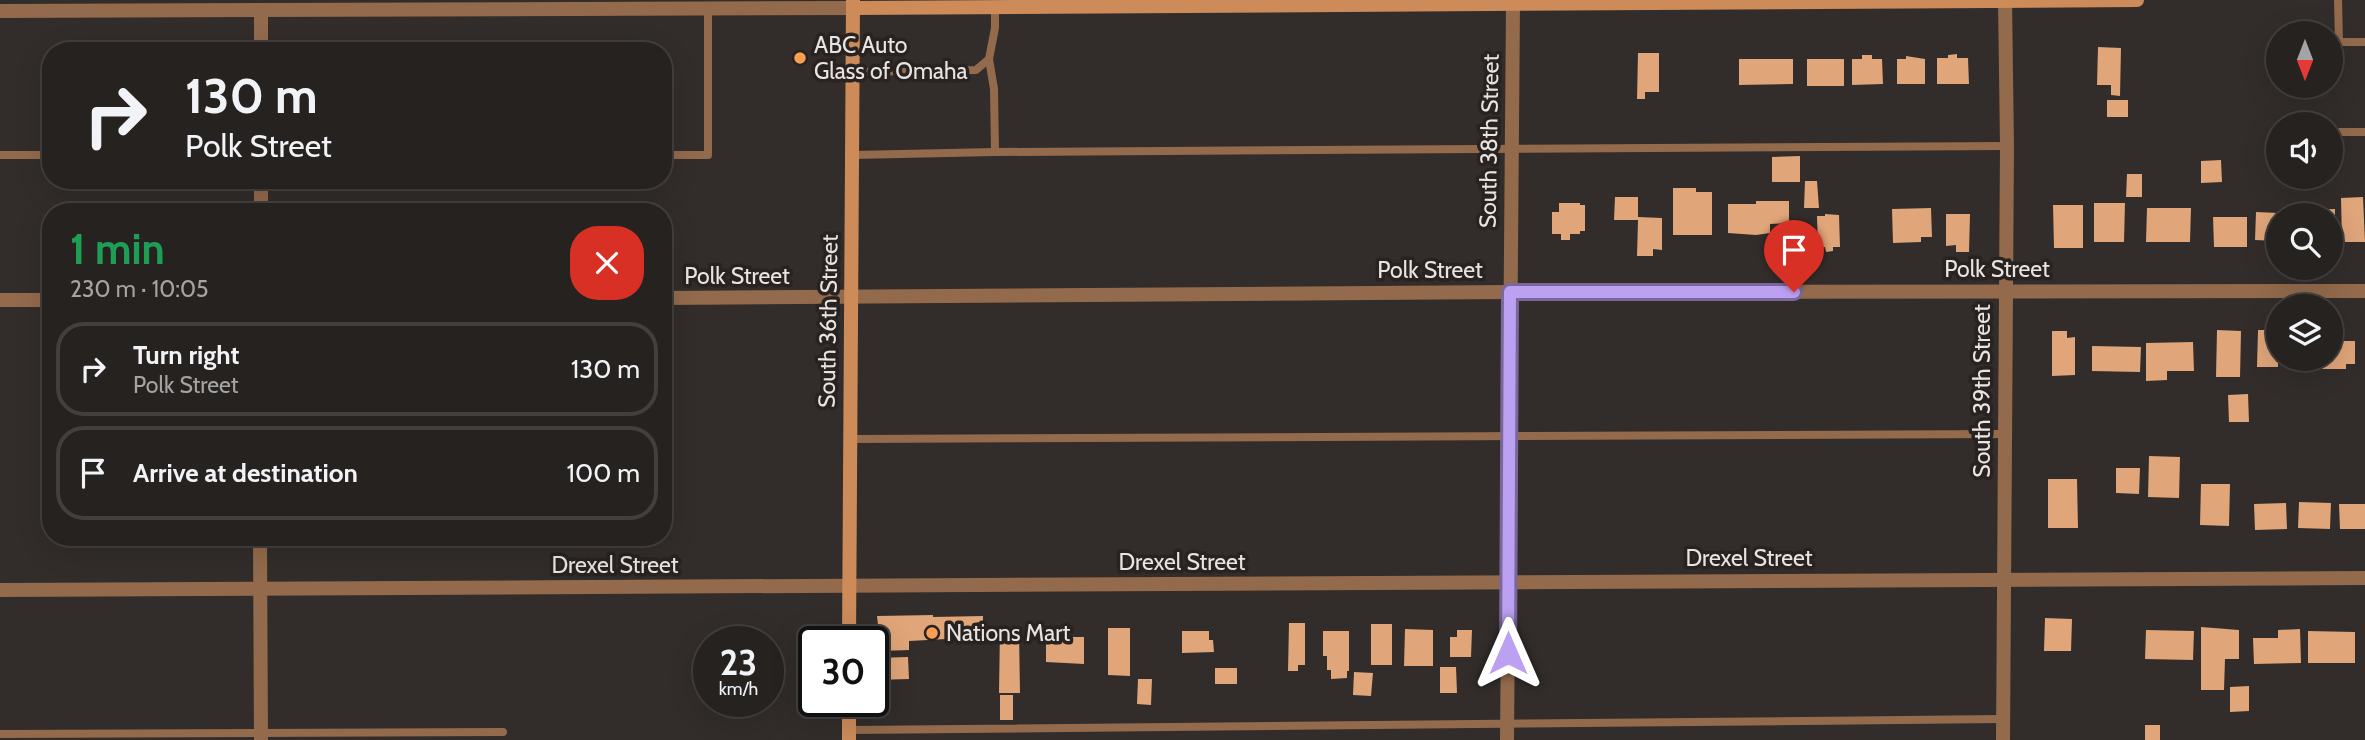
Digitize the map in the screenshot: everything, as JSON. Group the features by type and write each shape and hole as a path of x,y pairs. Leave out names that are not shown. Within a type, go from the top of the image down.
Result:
{"main road":[{"path":"853,4 995,7 1202,3 2137,0"},
{"name":"South 36th Street","path":"849,626 853,4"},
{"path":"849,717 849,735"}],"street":[{"name":"South 39th Street","path":"2003,740 2007,146 2005,0"},
{"path":"0,11 169,5 261,10 443,5 708,8 853,4"},
{"name":"South 38th Street","path":"1507,740 1513,4"},
{"path":"261,10 261,42"},
{"name":"Polk Street","path":"672,299 1510,292 2365,291"},
{"path":"0,300 42,300"},
{"path":"260,546 261,736"},
{"name":"Drexel Street","path":"0,590 2365,578"}],"lane":[{"path":"2338,0 2339,42 2365,42"},
{"path":"995,7 995,28 989,59 994,89 995,152"},
{"path":"672,155 708,155 708,8"},
{"path":"853,72 976,70 989,59"},
{"path":"2343,132 2365,132"},
{"path":"853,155 2007,146"},
{"path":"0,155 42,155"},
{"path":"850,439 2005,434"},
{"path":"849,735 2003,719"},
{"path":"0,734 261,736 503,732"}],"building":[{"path":"2098,47 2121,48 2120,96 2111,95 2111,85 2097,85"},
{"path":"1638,53 1659,53 1659,92 1645,92 1645,99 1637,99"},
{"path":"1957,54 1957,58 1968,58 1969,84 1937,84 1937,58 1948,58 1948,55"},
{"path":"1862,55 1882,59 1883,84 1852,85 1852,59 1862,59"},
{"path":"1906,56 1925,59 1925,84 1897,84 1897,59 1906,59"},
{"path":"1739,59 1793,59 1793,84 1739,85"},
{"path":"1807,59 1844,59 1844,86 1807,86"},
{"path":"2107,100 2128,100 2128,117 2107,117"},
{"path":"1800,156 1800,182 1772,182 1772,157"},
{"path":"2221,160 2222,182 2201,183 2201,161"},
{"path":"2127,174 2142,174 2142,197 2126,197"},
{"path":"1805,181 1817,181 1819,208 1804,208"},
{"path":"1673,188 1696,188 1696,192 1712,192 1712,235 1673,235"},
{"path":"1615,197 1638,197 1638,217 1662,218 1662,250 1653,249 1653,256 1637,256 1638,220 1614,220"},
{"path":"2363,197 2365,242 2343,242 2341,198"},
{"path":"1756,201 1789,201 1789,223 1770,224 1770,233 1728,233 1728,204 1756,204"},
{"path":"1559,203 1585,205 1585,231 1570,234 1570,240 1561,240 1561,234 1552,234 1552,212 1559,212"},
{"path":"2094,203 2125,203 2124,242 2094,242"},
{"path":"2053,205 2083,205 2083,248 2054,248"},
{"path":"1931,208 1932,237 1921,237 1921,242 1893,243 1892,209"},
{"path":"2147,208 2191,208 2190,242 2146,242"},
{"path":"2256,212 2266,212 2266,240 2255,240"},
{"path":"1946,214 1970,214 1969,252 1956,252 1956,245 1946,246"},
{"path":"1839,215 1840,247 1833,247 1833,251 1826,252 1825,247 1818,248 1817,216"},
{"path":"2213,217 2247,217 2247,247 2214,247"},
{"path":"2217,330 2241,331 2240,377 2216,377"},
{"path":"2258,330 2266,330 2266,367 2257,367"},
{"path":"2052,331 2067,331 2067,338 2075,337 2075,375 2052,376"},
{"path":"2343,341 2355,341 2355,364 2346,364 2346,369 2343,369"},
{"path":"2193,342 2194,371 2167,371 2167,380 2146,381 2146,343"},
{"path":"2092,346 2141,347 2140,372 2092,371"},
{"path":"2248,394 2249,422 2229,422 2228,395"},
{"path":"2149,456 2180,457 2179,498 2148,497"},
{"path":"2116,468 2140,468 2139,494 2116,493"},
{"path":"2048,479 2077,479 2078,528 2048,528"},
{"path":"2201,484 2230,484 2229,526 2200,525"},
{"path":"2299,502 2331,503 2330,529 2298,528"},
{"path":"2286,503 2287,529 2255,530 2254,504"},
{"path":"2339,504 2365,504 2365,529 2340,529"},
{"name":"Nations Mart","path":"877,616 983,616 983,637 909,641 909,650 889,651 889,626 878,626"},
{"path":"2045,618 2072,619 2071,651 2044,651"},
{"path":"1289,623 1305,623 1305,665 1298,665 1298,671 1288,671"},
{"path":"1371,624 1392,624 1392,665 1371,665"},
{"path":"2201,627 2239,630 2239,659 2225,659 2224,690 2201,690"},
{"path":"1000,628 1017,628 1019,632 1020,693 999,693"},
{"path":"1108,628 1130,628 1130,676 1108,675"},
{"path":"1405,629 1433,630 1433,666 1404,666"},
{"path":"2300,629 2301,663 2254,664 2253,638 2278,638 2278,630"},
{"path":"1457,630 1472,630 1471,657 1450,657 1450,637 1457,637"},
{"path":"2146,630 2194,631 2193,660 2145,659"},
{"path":"1182,631 1209,631 1214,652 1182,653"},
{"path":"1323,631 1349,631 1347,678 1331,679 1331,670 1327,670 1327,656 1323,656"},
{"path":"2308,631 2355,632 2355,663 2308,663"},
{"path":"1046,633 1084,637 1084,664 1046,662"},
{"path":"908,657 909,679 889,680 889,658"},
{"path":"1440,667 1456,667 1457,693 1440,693"},
{"path":"1215,668 1237,668 1237,684 1215,684"},
{"path":"1354,672 1373,673 1371,696 1353,695"},
{"path":"1138,679 1152,679 1151,705 1137,704"},
{"path":"2249,686 2249,711 2230,712 2230,687"},
{"path":"1000,695 1013,695 1013,720 1000,720"},
{"path":"2145,725 2160,725 2160,740 2145,740"}],"place":[{"name":"ABC Auto Glass of Omaha","path":"800,58"},
{"name":"Nations Mart","path":"932,633"}],"route":[{"path":"1508,653 1510,292 1794,292"}]}
